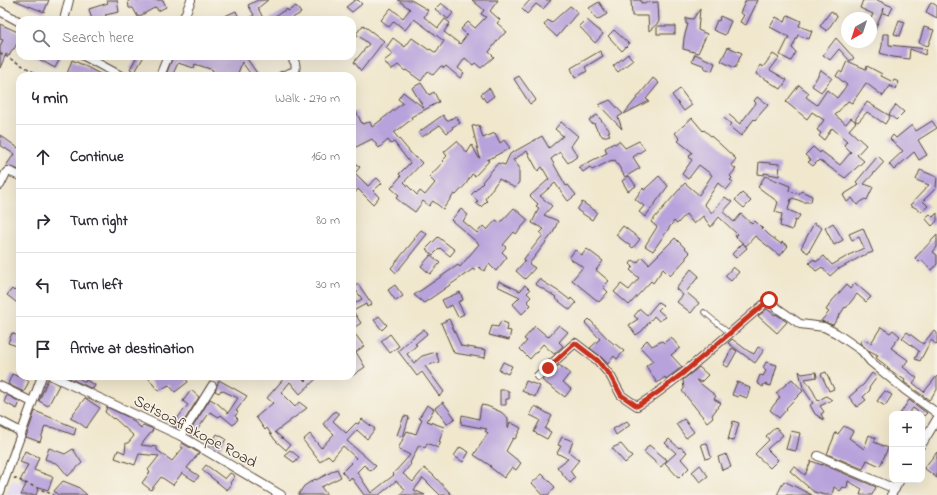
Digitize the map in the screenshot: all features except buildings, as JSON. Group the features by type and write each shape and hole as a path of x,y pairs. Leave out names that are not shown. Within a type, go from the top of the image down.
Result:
{"street":[{"path":"65,16 69,0"},
{"path":"185,16 191,0"},
{"path":"0,11 16,20"},
{"path":"91,60 114,72"},
{"path":"162,72 166,60"},
{"path":"294,60 296,67 294,72"},
{"path":"0,185 8,171 16,174"},
{"path":"538,376 575,343 597,360 610,375 621,395 637,406 650,399 704,356 769,300 777,308 800,324 824,327 836,333 862,351 870,362 937,413"},
{"path":"0,492 40,380"},
{"name":"Setsoafiakope Road","path":"61,380 181,436 281,495"},
{"path":"0,386 32,402"},
{"path":"181,436 212,386"},
{"path":"925,439 937,419"},
{"path":"0,421 21,432"},
{"path":"818,456 893,492 898,483"}],"lane":[{"path":"704,312 729,333"}],"path":[{"path":"0,53 34,72"},
{"path":"6,474 54,495"}],"shaded area":[{"path":"12,480 49,495 6,495"}],"route":[{"path":"548,368 575,343 597,360 610,375 621,395 637,406 650,399 704,356 769,300"}]}
